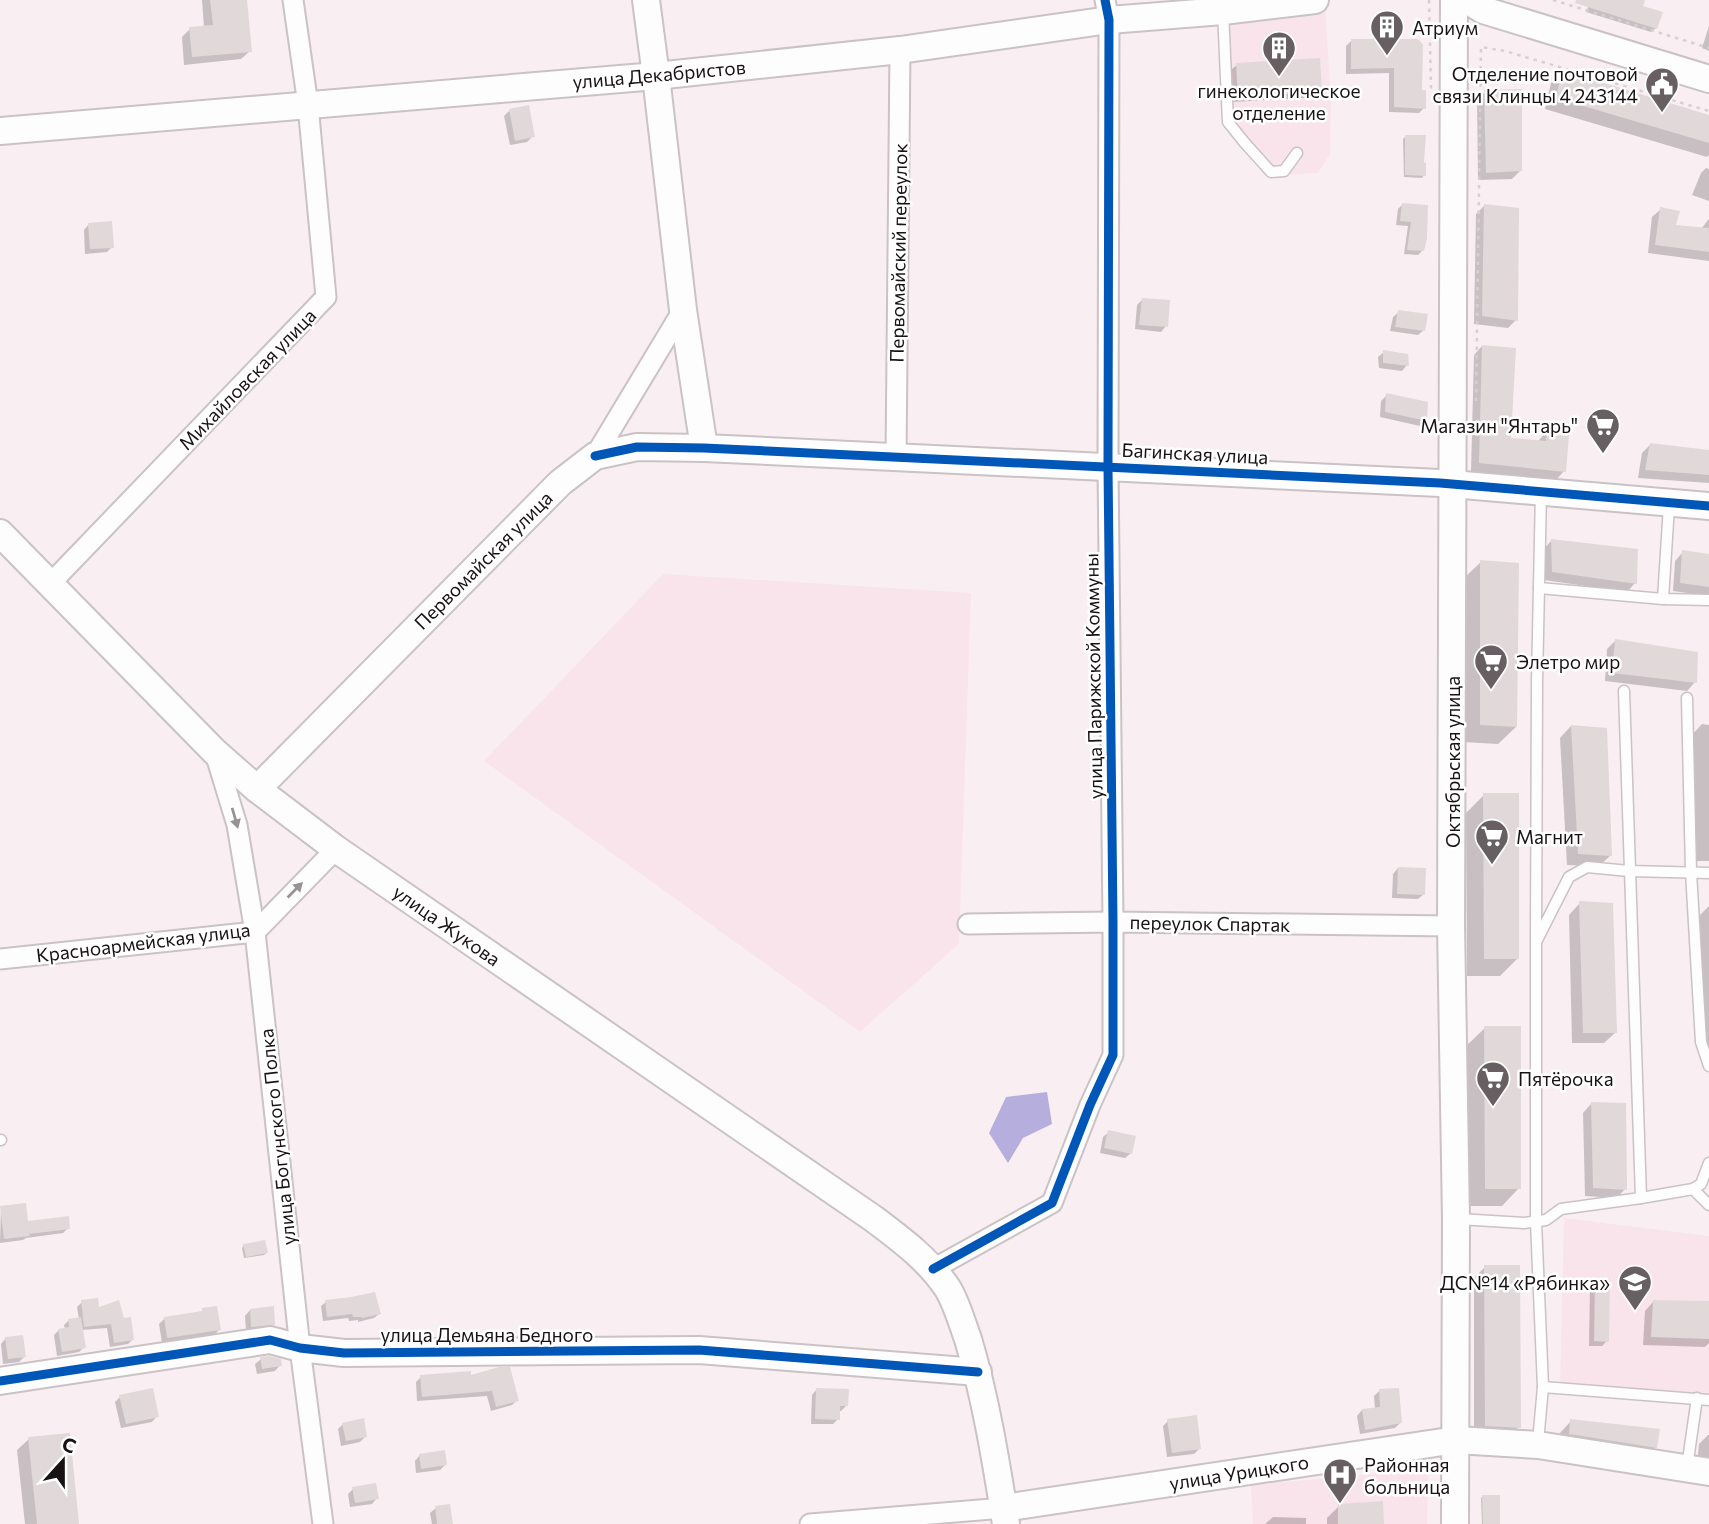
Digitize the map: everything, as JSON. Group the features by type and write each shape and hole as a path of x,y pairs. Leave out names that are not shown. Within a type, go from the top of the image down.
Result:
{"main road":[{"path":"646,0 682,310 704,448"},
{"name":"улица Декабристов","path":"0,131 656,76 900,50 1107,10 1223,11 1315,0"},
{"name":"Октябрьская улица","path":"1454,0 1451,926 1456,1219 1455,1524"},
{"path":"1467,0 1483,10 1709,79"},
{"name":"Багинская улица","path":"595,456 637,447 704,448 1453,484 1709,506"},
{"name":"Первомайская улица","path":"257,789 560,482 595,456"},
{"name":"улица Жукова","path":"1,534 215,752 257,789 336,849 874,1219 912,1247 933,1269"},
{"path":"933,1269 949,1291 961,1318 978,1372 1005,1516"},
{"name":"улица Демьяна Бедного","path":"0,1381 271,1340 300,1348 344,1353 699,1350 978,1372"},
{"name":"улица Урицкого","path":"1005,1516 1456,1440 1538,1444 1698,1471"}],"street":[{"name":"Михайловская улица","path":"49,585 326,297 308,105 293,0"},
{"name":"улица Парижской Коммуны","path":"933,1269 1052,1203 1090,1105 1113,1055 1107,10"},
{"name":"Первомайский переулок","path":"895,457 900,50"},
{"name":"Первомайская улица","path":"595,456 682,310"},
{"name":"улица Богунского Полка","path":"215,752 237,825 255,932 300,1348 323,1524"},
{"name":"Красноармейская улица","path":"0,959 255,932 336,849"},
{"name":"переулок Спартак","path":"968,924 1113,922 1451,926"},
{"name":"улица Урицкого","path":"810,1524 1005,1516"}],"lane":[{"path":"1223,11 1228,122 1272,172 1284,171 1297,153"},
{"path":"1538,1444 1543,1387 1536,1222 1536,682 1541,491"},
{"path":"1663,599 1669,503"},
{"path":"1539,588 1663,599 1709,600"},
{"path":"1624,691 1641,1198"},
{"path":"1687,698 1691,872 1701,1042 1709,1066"},
{"path":"1536,943 1569,877 1587,867 1709,873"},
{"path":"1456,1219 1536,1222 1546,1220 1561,1209 1693,1189 1701,1184 1709,1163"},
{"path":"1693,1189 1709,1205"},
{"path":"1543,1387 1709,1400"},
{"path":"1697,1398 1698,1471"}],"path":[{"path":"1553,0 1709,48"},
{"path":"1476,403 1481,47 1505,51 1709,111"}],"shaded area":[{"path":"1325,6 1331,99 1330,154 1318,173 1265,176 1243,140 1230,102 1227,16"},
{"path":"663,574 971,593 959,944 860,1032 484,761"},
{"path":"1047,1092 1052,1124 1023,1138 1008,1163 989,1133 1006,1097"},
{"name":"ДС№14 «Рябинка»","path":"1564,1218 1709,1236 1709,1406 1560,1389"},
{"name":"Районная больница","path":"1428,1469 1427,1524 1253,1524 1251,1485"}],"building":[{"path":"210,0 247,0 252,52 192,57 189,27 213,25"},
{"path":"1576,0 1645,0 1643,6 1663,12 1657,29 1575,3"},
{"name":"Атриум","path":"1351,39 1420,41 1423,45 1422,90 1426,90 1426,109 1394,107 1394,68 1351,69"},
{"name":"гинекологическое отделение","path":"1320,58 1322,92 1238,97 1236,63"},
{"path":"1562,70 1709,115 1709,143 1556,98"},
{"path":"1522,89 1522,171 1486,173 1484,90"},
{"path":"529,105 535,137 515,141 509,109"},
{"path":"1405,135 1426,135 1426,176 1405,175"},
{"path":"1402,203 1428,205 1424,251 1407,250 1411,222 1400,221"},
{"path":"1484,204 1519,208 1518,321 1482,316"},
{"path":"1660,207 1680,211 1676,225 1709,228 1709,252 1655,245"},
{"path":"112,221 114,248 90,249 88,223"},
{"path":"1142,298 1170,300 1168,327 1139,325"},
{"path":"1398,310 1428,314 1425,331 1395,327"},
{"path":"1482,345 1516,348 1511,438 1546,441 1547,429 1569,434 1566,472 1479,463"},
{"path":"1383,350 1408,354 1409,366 1383,363"},
{"path":"1386,393 1428,402 1427,421 1385,412"},
{"path":"1650,443 1709,450 1709,475 1645,470"},
{"path":"1551,539 1638,549 1637,584 1552,572"},
{"path":"1682,550 1709,554 1709,587 1680,583"},
{"path":"1480,560 1519,563 1517,727 1480,725"},
{"path":"1615,639 1698,652 1697,683 1612,673"},
{"path":"1571,725 1607,728 1612,856 1578,854"},
{"path":"1483,793 1519,793 1519,959 1484,959"},
{"path":"1398,867 1426,868 1425,895 1397,894"},
{"path":"1579,901 1613,903 1617,1033 1583,1033"},
{"path":"1484,1026 1521,1026 1521,1189 1485,1189"},
{"path":"1591,1102 1626,1103 1627,1190 1593,1188"},
{"path":"1108,1130 1136,1136 1132,1154 1104,1148"},
{"path":"26,1203 28,1221 69,1216 70,1229 4,1239 0,1206"},
{"path":"265,1240 268,1253 246,1257 243,1244"},
{"path":"1484,1265 1520,1265 1521,1428 1485,1426"},
{"path":"1595,1278 1610,1279 1609,1342 1594,1341"},
{"path":"375,1292 381,1314 362,1318 353,1317 352,1314 327,1317 325,1300"},
{"path":"98,1298 99,1307 119,1300 124,1318 131,1317 134,1340 114,1343 111,1324 84,1327 81,1300"},
{"path":"1653,1300 1709,1301 1709,1339 1651,1337"},
{"path":"217,1306 221,1330 167,1338 164,1317"},
{"path":"274,1306 275,1325 251,1327 250,1309"},
{"path":"81,1317 86,1348 62,1352 58,1329 69,1327 68,1319"},
{"path":"23,1335 26,1357 8,1359 5,1337"},
{"path":"260,1357 281,1359 282,1366 262,1369"},
{"path":"499,1367 510,1367 519,1401 496,1407 492,1391 422,1397 420,1375 471,1371 471,1375"},
{"path":"153,1388 159,1417 126,1424 119,1395"},
{"path":"816,1388 849,1389 848,1406 840,1406 840,1420 815,1419"},
{"path":"1399,1388 1402,1423 1365,1430 1362,1409 1380,1407 1379,1389"},
{"path":"1197,1415 1201,1449 1172,1453 1167,1419"},
{"path":"364,1418 367,1437 346,1441 342,1423"},
{"path":"1570,1419 1660,1429 1657,1448 1569,1434"},
{"path":"70,1433 79,1524 37,1524 28,1437"},
{"path":"445,1450 447,1465 421,1469 419,1454"},
{"path":"376,1483 379,1499 355,1503 352,1487"},
{"path":"1482,1495 1500,1495 1500,1524 1483,1524"},
{"path":"1383,1501 1384,1524 1338,1524 1338,1504"},
{"path":"450,1504 453,1524 437,1524 435,1506"}],"cycle path":[{"path":"933,1269 1052,1203 1090,1105 1113,1055 1108,466 1109,20 1105,0"},
{"path":"595,456 637,447 704,448 1440,483 1709,506"},
{"path":"0,1381 270,1340 300,1348 344,1353 699,1350 978,1372"}],"place":[{"name":"Атриум","path":"1387,57"},
{"name":"гинекологическое отделение","path":"1279,78"},
{"name":"Отделение почтовой связи Клинцы 4 243144","path":"1662,114"},
{"name":"Магазин \"Янтарь\"","path":"1603,455"},
{"name":"Элетро мир","path":"1491,691"},
{"name":"Магнит","path":"1492,866"},
{"name":"Пятёрочка","path":"1493,1108"},
{"name":"ДС№14 «Рябинка»","path":"1635,1312"},
{"name":"Районная больница","path":"1340,1505"}]}
